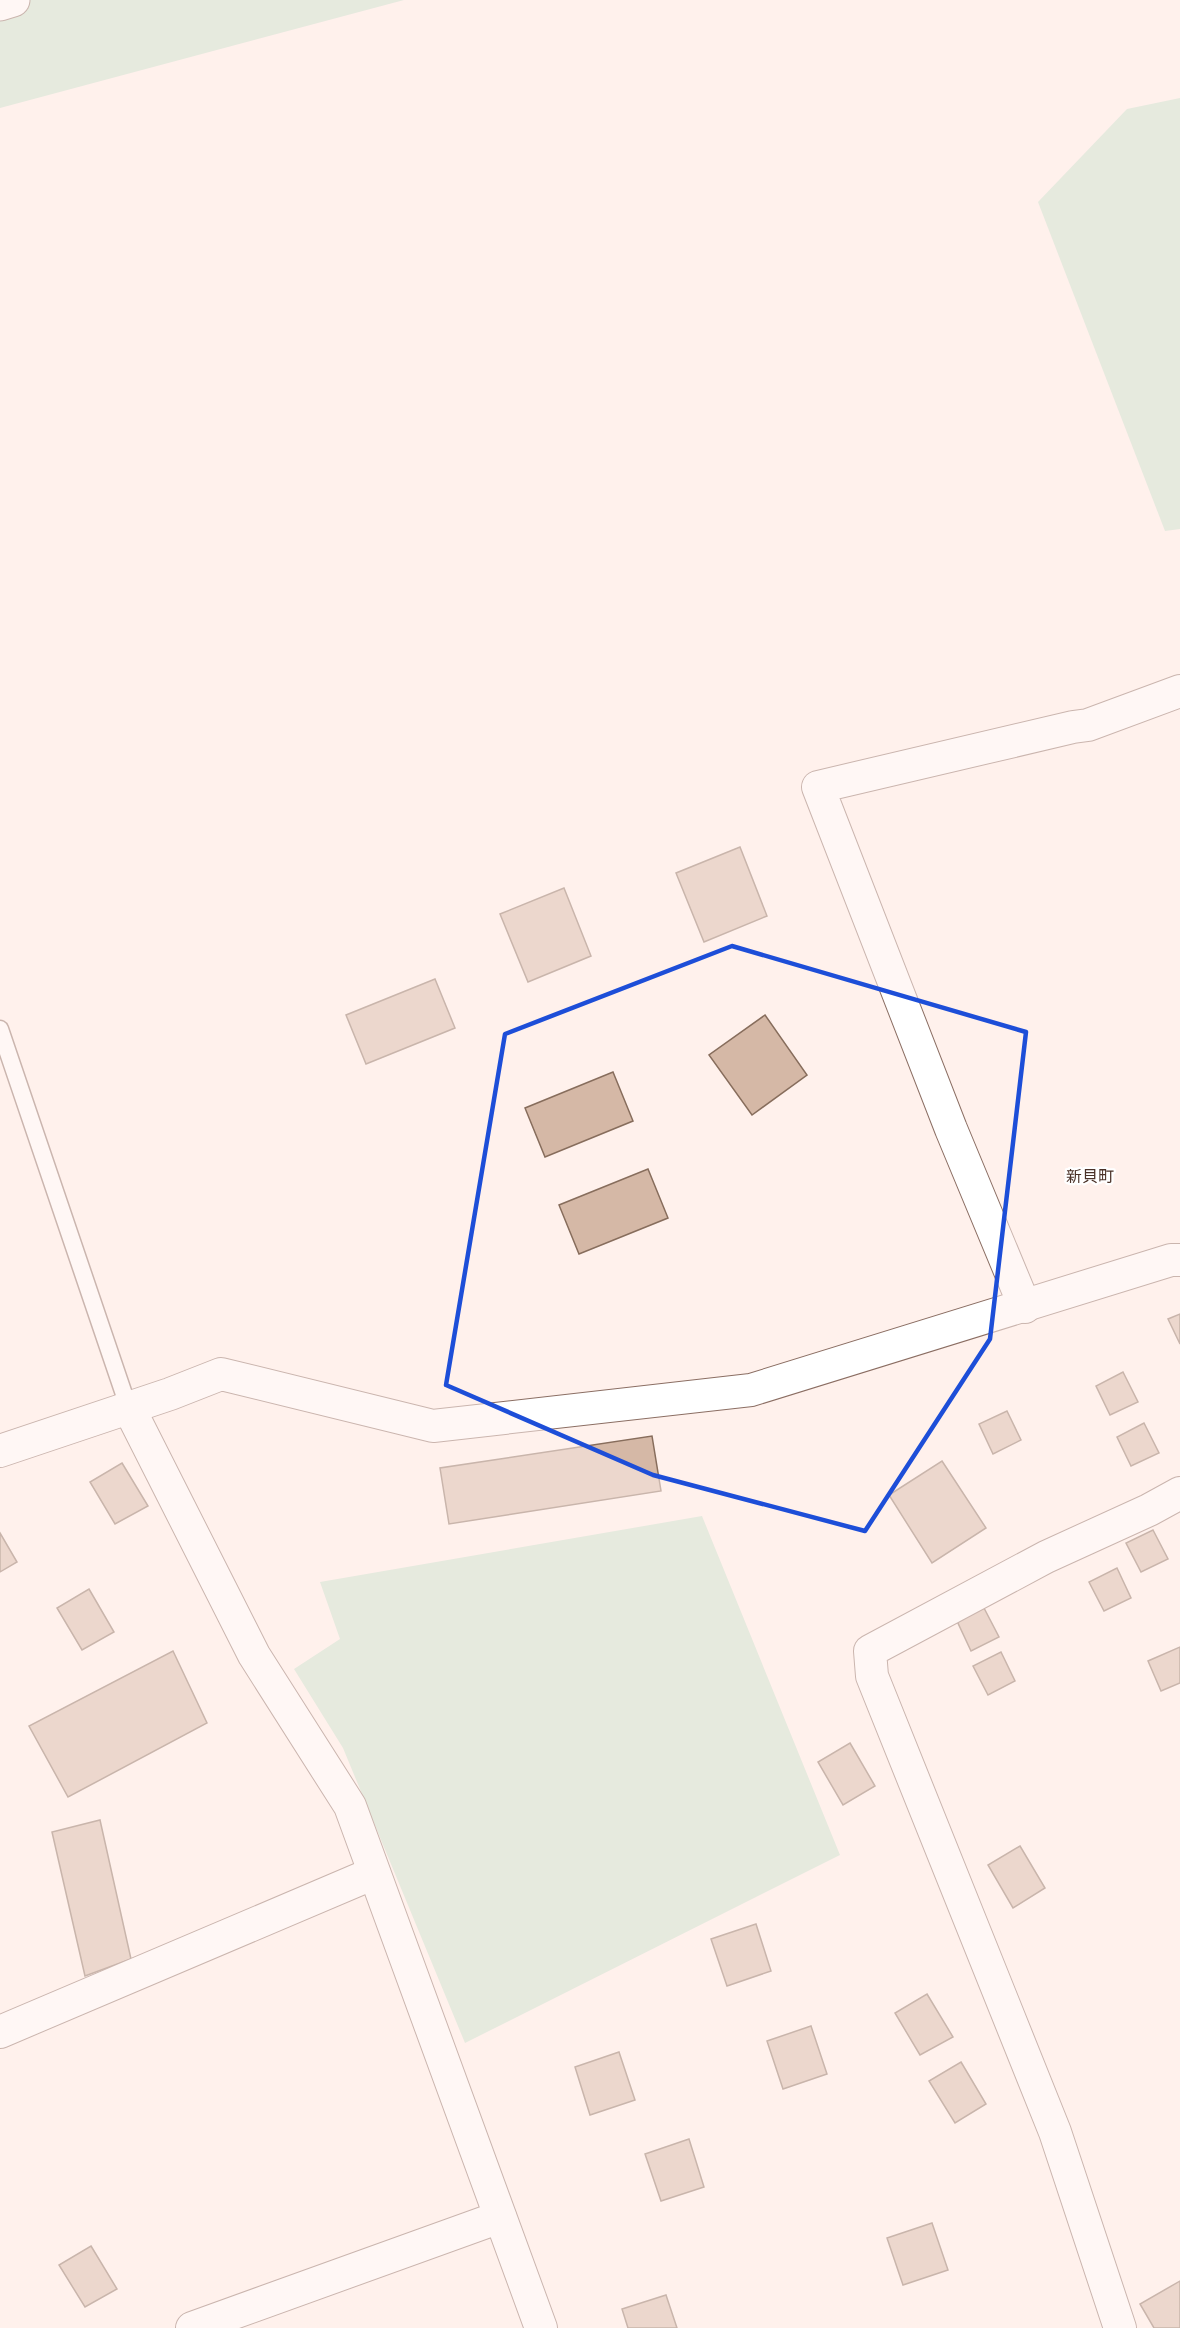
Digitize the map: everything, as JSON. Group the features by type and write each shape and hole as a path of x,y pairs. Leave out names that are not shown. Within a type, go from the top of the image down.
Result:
{"main road":[{"path":"0,4 13,0"}],"street":[{"path":"1025,1307 951,1129 818,788 1088,725 1180,691"},
{"path":"0,1450 170,1394 222,1374 433,1426 751,1390 1172,1260 1180,1260"},
{"path":"128,1406 254,1655 350,1806 541,2328"},
{"path":"1120,2328 1055,2132 876,1687 872,1676 870,1651 1046,1557 1149,1510 1180,1493"},
{"path":"0,2032 374,1873"},
{"path":"192,2328 501,2217"}],"lane":[{"path":"0,1029 128,1406"}],"highlighted area":[{"path":"732,946 1026,1032 990,1339 865,1531 653,1475 446,1385 505,1034"}],"green space":[{"path":"0,0 404,0 0,108"},
{"path":"1180,98 1180,529 1165,531 1038,202 1127,109"},
{"path":"702,1516 840,1855 465,2043 343,1748 294,1669 340,1639 320,1582"}],"building":[{"path":"740,847 767,916 704,942 676,873"},
{"path":"564,888 591,956 528,982 500,914"},
{"path":"435,979 455,1028 366,1064 346,1015"},
{"path":"765,1015 807,1075 752,1115 709,1055"},
{"path":"613,1072 633,1121 545,1157 525,1108"},
{"path":"648,1169 668,1218 579,1254 559,1205"},
{"path":"1180,1314 1180,1344 1168,1319"},
{"path":"1123,1372 1138,1402 1110,1415 1096,1386"},
{"path":"1007,1411 1021,1440 993,1454 979,1424"},
{"path":"1144,1423 1159,1453 1131,1466 1117,1437"},
{"path":"652,1436 661,1491 449,1524 440,1468"},
{"path":"942,1461 986,1528 932,1563 889,1495"},
{"path":"122,1463 148,1506 115,1524 90,1482"},
{"path":"1153,1530 1168,1559 1141,1572 1126,1543"},
{"path":"0,1533 17,1562 0,1572"},
{"path":"1117,1568 1131,1598 1104,1611 1089,1582"},
{"path":"89,1589 114,1632 82,1650 57,1608"},
{"path":"984,1608 999,1637 971,1651 957,1621"},
{"path":"1180,1647 1180,1683 1161,1691 1148,1661"},
{"path":"173,1651 207,1723 68,1797 29,1726"},
{"path":"1001,1652 1015,1681 988,1695 973,1666"},
{"path":"850,1743 875,1786 843,1805 818,1762"},
{"path":"100,1820 131,1959 85,1976 52,1832"},
{"path":"1020,1846 1045,1888 1013,1908 988,1865"},
{"path":"756,1924 771,1971 727,1986 711,1939"},
{"path":"927,1994 953,2037 920,2055 895,2013"},
{"path":"811,2026 827,2074 783,2089 767,2041"},
{"path":"619,2052 635,2100 590,2115 575,2067"},
{"path":"961,2062 986,2104 955,2123 929,2081"},
{"path":"689,2139 704,2187 661,2201 645,2154"},
{"path":"932,2223 948,2270 903,2285 887,2238"},
{"path":"91,2246 117,2289 85,2307 59,2265"},
{"path":"1180,2281 1180,2328 1154,2328 1140,2304"},
{"path":"666,2295 677,2328 628,2328 622,2309"}],"district":[{"name":"新貝町","path":"1090,1176"}]}
